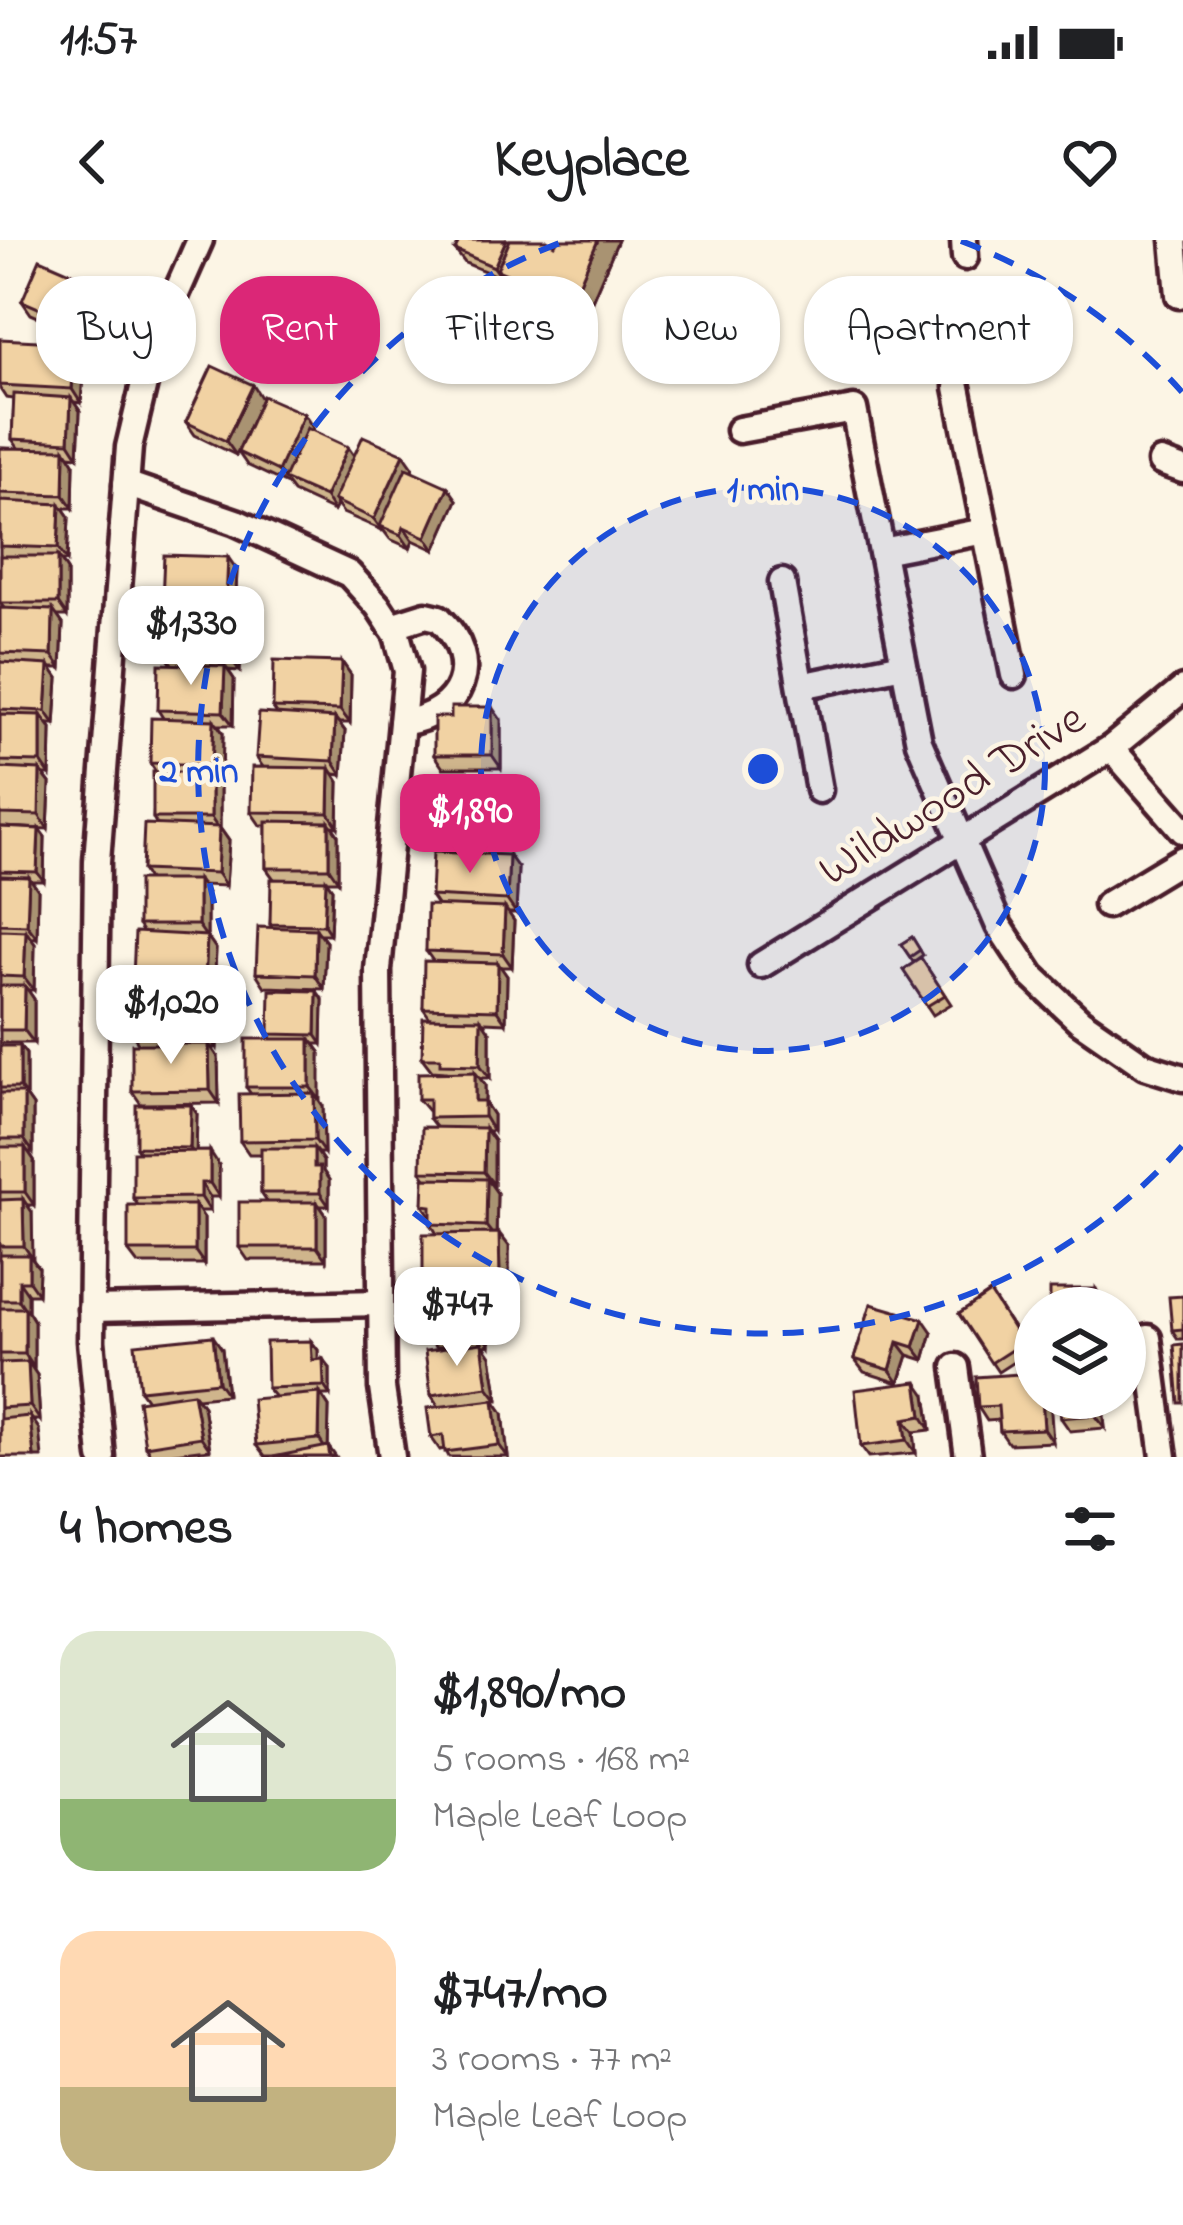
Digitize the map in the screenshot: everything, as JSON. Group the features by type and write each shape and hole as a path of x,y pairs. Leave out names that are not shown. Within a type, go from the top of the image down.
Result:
{"street":[{"path":"102,1457 91,1309 97,861 126,484 129,448 153,346 200,240"},
{"path":"1174,240 1179,295"},
{"path":"957,387 1013,676"},
{"path":"739,430 854,409 919,742 999,926 1032,976 1080,1021 1145,1066 1183,1078"},
{"path":"126,484 236,522 349,574 391,626 407,671 378,970 382,1388 392,1457"},
{"path":"882,550 985,531"},
{"path":"782,582 819,790"},
{"path":"391,626 426,615 439,618 458,644 461,661 458,691 447,705 426,720 402,723"},
{"path":"801,686 903,665"},
{"name":"Wildwood Drive","path":"760,965 1111,748 1183,689"},
{"path":"1111,748 1183,830"},
{"path":"1107,905 1183,859"},
{"path":"91,1309 381,1303"},
{"path":"1148,1338 1164,1457"},
{"path":"956,1367 968,1457"}],"building":[{"path":"460,240 506,240 494,267 455,250"},
{"path":"510,240 547,240 555,245 558,240 598,240 583,276 512,276 497,270"},
{"path":"40,259 79,276 36,276 36,307 22,301"},
{"path":"0,339 36,341 36,384 72,384 72,389 0,385"},
{"path":"212,366 220,370 220,384 253,385 226,441 186,422"},
{"path":"14,394 71,398 69,442 12,439"},
{"path":"263,396 304,414 278,471 238,452"},
{"path":"307,428 348,447 325,497 284,479"},
{"path":"363,436 404,454 374,519 334,500"},
{"path":"0,448 65,449 64,495 0,493"},
{"path":"406,468 448,487 426,537 404,527 401,535 380,526"},
{"path":"0,501 60,504 58,548 0,546"},
{"path":"164,555 228,557 226,602 162,601"},
{"path":"0,556 58,556 58,603 0,603"},
{"path":"0,608 53,610 52,655 0,653"},
{"path":"167,610 232,613 230,658 166,656"},
{"path":"274,660 342,662 340,710 273,708"},
{"path":"0,662 49,665 46,711 0,709"},
{"path":"159,664 225,666 223,712 158,710"},
{"path":"451,707 492,707 492,755 434,755 434,717 451,717"},
{"path":"259,713 335,718 333,761 256,757"},
{"path":"0,714 41,715 41,762 0,761"},
{"path":"151,718 214,720 212,765 150,763"},
{"path":"252,767 330,768 329,813 251,812"},
{"path":"0,768 40,770 39,815 0,814"},
{"path":"153,772 211,772 211,818 153,818"},
{"path":"266,821 329,822 329,868 266,868"},
{"path":"144,824 219,827 217,873 142,870"},
{"path":"0,827 39,829 37,872 0,871"},
{"path":"433,852 509,855 507,900 431,896"},
{"path":"0,876 29,877 27,925 0,924"},
{"path":"271,879 326,880 324,925 270,924"},
{"path":"138,880 198,880 198,925 138,925"},
{"path":"427,905 505,908 503,954 426,951"},
{"path":"258,927 316,929 315,975 256,973"},
{"path":"0,930 26,931 24,977 0,976"},
{"path":"135,932 207,936 205,981 133,977"},
{"path":"912,937 920,950 910,957 901,944"},
{"path":"921,958 945,995 927,1006 903,970"},
{"path":"424,961 498,963 497,1010 423,1008"},
{"path":"0,986 25,986 24,1030 0,1030"},
{"path":"133,989 208,990 208,1035 132,1034"},
{"path":"270,990 317,991 316,1035 269,1034"},
{"path":"423,1018 481,1019 480,1065 440,1064 440,1058 422,1058"},
{"path":"246,1039 310,1039 310,1087 246,1087"},
{"path":"132,1044 209,1044 210,1090 132,1091"},
{"path":"0,1046 20,1046 20,1088 0,1088"},
{"path":"475,1072 475,1101 484,1101 484,1117 429,1118 429,1099 418,1099 418,1073"},
{"path":"0,1093 24,1093 24,1139 0,1139"},
{"path":"314,1093 315,1140 240,1141 239,1094"},
{"path":"136,1105 191,1105 190,1148 136,1147"},
{"path":"422,1127 485,1128 484,1172 421,1171"},
{"path":"0,1147 25,1147 25,1192 0,1192"},
{"path":"261,1148 314,1148 320,1193 261,1193"},
{"path":"210,1151 210,1183 201,1183 201,1197 133,1198 133,1152"},
{"path":"424,1178 487,1179 486,1226 431,1224 431,1206 423,1205"},
{"path":"23,1199 24,1246 0,1246 0,1200"},
{"path":"239,1202 317,1202 317,1247 239,1247"},
{"path":"128,1205 195,1205 195,1251 128,1251"},
{"path":"499,1233 500,1279 423,1279 423,1234"},
{"path":"0,1255 29,1255 29,1281 19,1281 19,1300 0,1300"},
{"path":"482,1292 484,1336 429,1338 427,1294"},
{"path":"990,1293 1014,1330 1014,1348 991,1363 959,1314"},
{"path":"1183,1296 1183,1329 1172,1330 1169,1297"},
{"path":"871,1304 923,1319 914,1347 898,1342 890,1370 854,1359"},
{"path":"0,1308 25,1308 25,1354 0,1354"},
{"path":"213,1336 218,1382 140,1390 135,1344"},
{"path":"311,1341 312,1360 323,1359 324,1386 267,1388 266,1342"},
{"path":"482,1343 488,1387 431,1395 425,1351"},
{"path":"1183,1344 1183,1403 1179,1403 1174,1345"},
{"path":"28,1362 30,1406 0,1408 0,1363"},
{"path":"1014,1374 1014,1419 1043,1419 1044,1429 1000,1431 998,1406 978,1407 976,1377"},
{"path":"917,1382 922,1416 904,1419 907,1440 861,1446 855,1390"},
{"path":"193,1393 201,1437 145,1446 138,1401"},
{"path":"320,1393 319,1439 256,1445 252,1399"},
{"path":"494,1400 499,1445 445,1452 443,1435 431,1437 427,1408"},
{"path":"30,1416 34,1457 0,1457 0,1419"},
{"path":"328,1446 330,1457 273,1457"},
{"path":"199,1450 200,1457 144,1457"}]}
